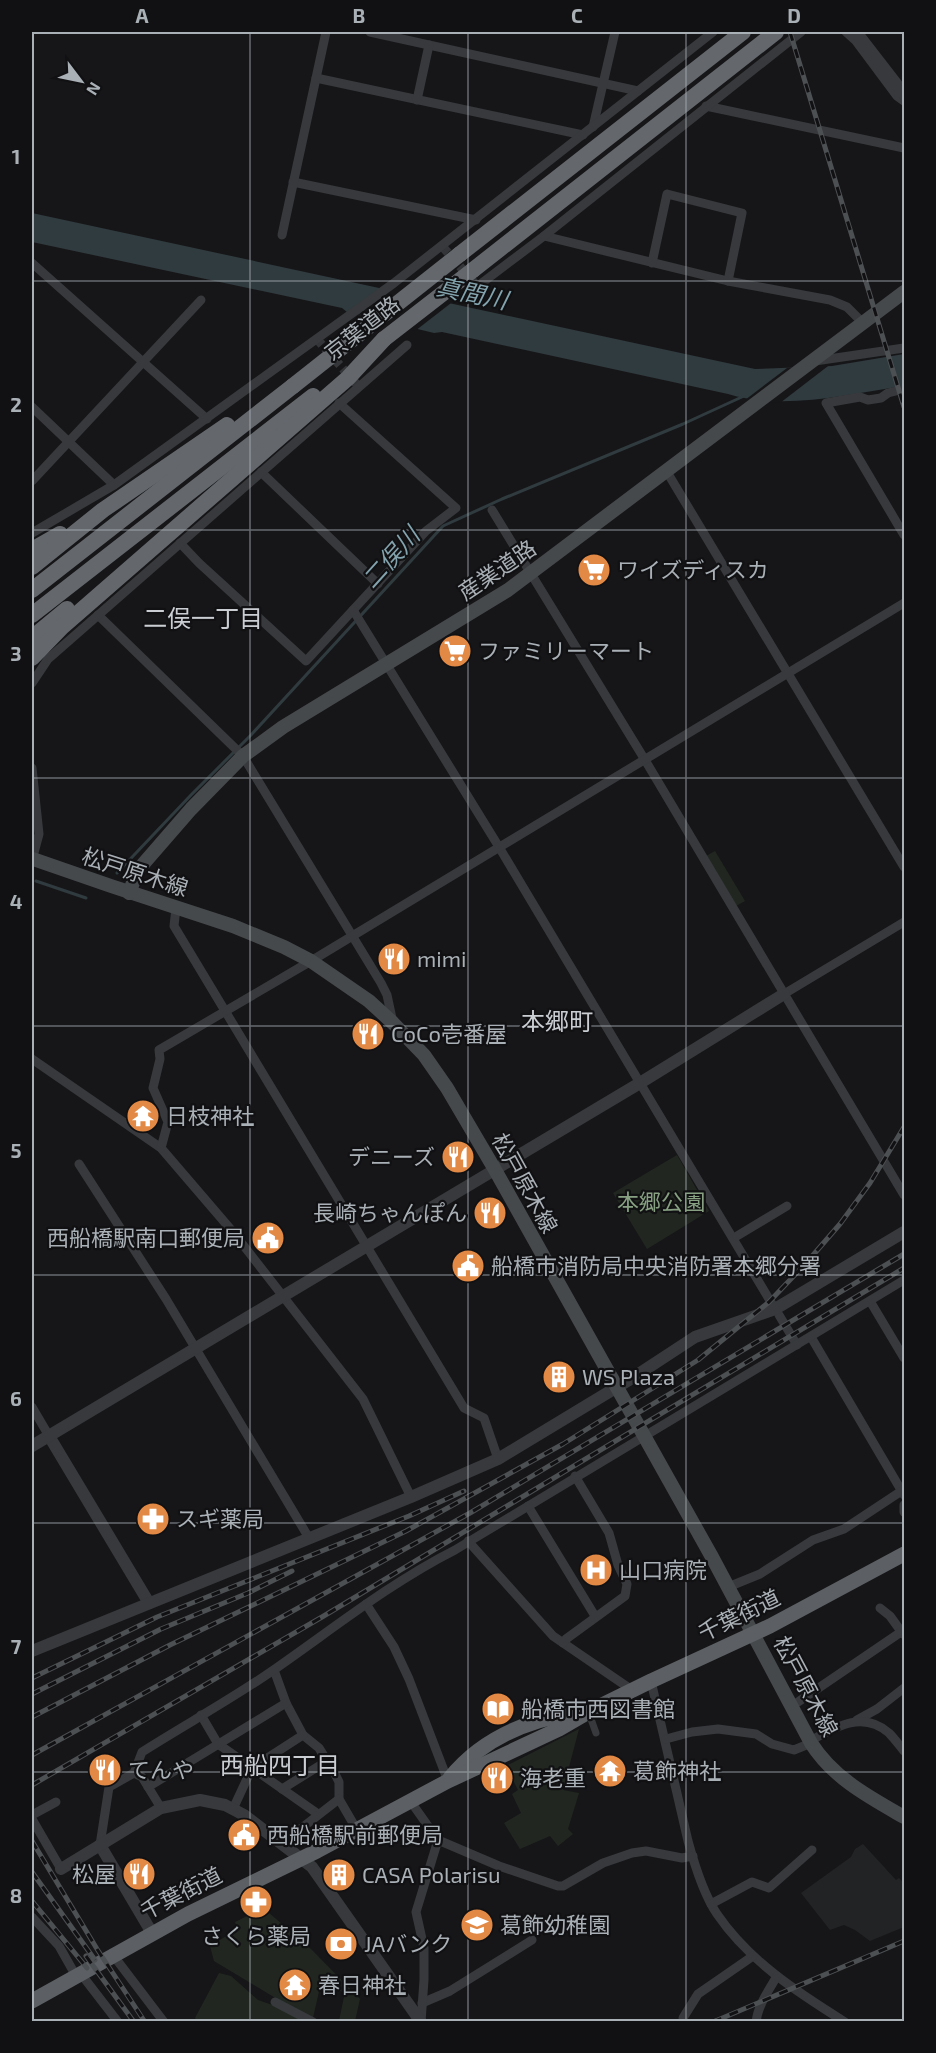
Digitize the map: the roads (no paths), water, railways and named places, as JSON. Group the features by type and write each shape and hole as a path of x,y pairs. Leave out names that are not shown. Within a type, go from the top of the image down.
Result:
{"highway":[{"name":"京葉道路","path":"32,590 743,32"},
{"name":"京葉道路","path":"32,615 776,32"},
{"path":"32,658 62,627 348,378 384,339"},
{"path":"32,567 103,510 256,405 293,386"},
{"path":"32,638 213,497"},
{"path":"32,550 103,510"},
{"name":"千葉街道","path":"32,2001 152,1933 411,1802 448,1780 463,1763 492,1740 538,1721 565,1714 591,1715 632,1690 754,1634 904,1554"}],"main road":[{"name":"産業道路","path":"129,892 138,870 190,809 243,756 283,727 474,612 531,574 904,292"},
{"name":"松戸原木線","path":"32,858 258,935 311,961 361,995 424,1055 447,1088 494,1168 754,1634 811,1742 829,1767 841,1777 904,1817"}],"street":[{"path":"282,235 327,32"},
{"path":"370,32 638,90"},
{"path":"593,127 615,32"},
{"path":"32,533 114,485 394,283 713,32"},
{"path":"466,295 801,32"},
{"path":"846,32 856,41 897,96 904,101"},
{"path":"856,32 904,94"},
{"path":"417,100 429,45"},
{"path":"316,78 583,135"},
{"path":"705,106 904,148"},
{"path":"293,182 476,220"},
{"path":"652,263 667,194 742,213 728,281"},
{"path":"544,236 728,281 830,300 847,307 863,323"},
{"path":"32,263 207,419"},
{"path":"32,481 201,300"},
{"path":"32,683 48,659 407,345"},
{"path":"813,362 904,348"},
{"path":"904,389 888,393 881,398 868,400 860,397 826,403 904,535"},
{"path":"180,543 306,661 426,531 456,508 339,403"},
{"path":"32,407 114,485"},
{"path":"261,471 378,584"},
{"path":"667,472 904,867"},
{"path":"492,510 645,760 904,1195"},
{"path":"161,1148 168,1122 153,1088 160,1059 159,1050 353,936 904,603"},
{"path":"353,610 499,847 796,1345"},
{"path":"98,615 243,756 387,995 393,1023"},
{"path":"32,768 39,834 32,858"},
{"path":"176,908 174,926 464,1408 484,1418 498,1459"},
{"path":"32,1446 494,1168 640,1083 784,993 904,922"},
{"path":"32,1059 161,1148 283,1294 363,1400 411,1497"},
{"path":"79,1164 195,1348 309,1538"},
{"path":"737,1236 787,1206"},
{"path":"32,1651 411,1497 498,1459 695,1337 777,1312 904,1232"},
{"path":"152,1933 99,1845 110,1787 134,1773 142,1752 274,1670 428,1563 528,1506 904,1280"},
{"path":"870,1301 904,1358"},
{"path":"728,1587 760,1574 813,1540 844,1529 904,1492 811,1337"},
{"path":"32,1407 148,1603"},
{"path":"563,1643 595,1616 625,1596 627,1584 618,1565 609,1533 575,1476"},
{"path":"904,1505 904,1512"},
{"path":"528,1506 595,1616"},
{"path":"468,1541 553,1636 632,1690"},
{"path":"366,1604 399,1657 448,1780"},
{"path":"798,1702 903,1634 890,1616 880,1608"},
{"path":"274,1670 286,1703 303,1735 319,1748 339,1782 339,1799 357,1830"},
{"path":"651,1681 693,1856 711,1904 753,1956 777,1977 845,2022"},
{"path":"666,1739 692,1732 718,1729 756,1734 772,1744 794,1750 832,1729 857,1720 904,1688"},
{"path":"148,1786 286,1703"},
{"path":"201,1715 218,1744 318,1814"},
{"path":"591,1715 596,1733"},
{"path":"857,1720 882,1728 904,1750"},
{"path":"233,1809 252,1768 303,1735"},
{"path":"282,1789 327,1761"},
{"path":"134,1773 140,1775 161,1808"},
{"path":"281,1844 339,1799"},
{"path":"56,1802 32,1817 61,1869 161,1808 186,1801 200,1800 233,1809 244,1815 314,1870 421,2022"},
{"path":"411,1802 438,1840 499,1866 558,1886 563,1886 610,1859 632,1853 646,1851 655,1855 682,1858 693,1856"},
{"path":"421,2022 424,1948 416,1912 438,1840"},
{"path":"711,1904 752,1882 769,1888 812,1850"},
{"path":"32,1917 59,1946 79,1975 118,2022"},
{"path":"422,2003 450,1991 532,1940"},
{"path":"113,1955 164,2022"},
{"path":"683,2018 698,1994 753,1956"},
{"path":"756,2022 760,2007 777,1977"},
{"path":"275,2002 313,2022"}],"waterway":[{"name":"二俣川","path":"117,873 251,735 443,526 744,396"},
{"name":"二俣川","path":"36,881 86,898"}],"tunnel":[{"path":"442,246 477,286"},
{"path":"316,338 359,387"}],"railway":[{"path":"790,32 904,407"},
{"path":"32,1717 170,1645 406,1531 563,1444 698,1360 769,1302 807,1262 840,1224 870,1183 904,1127"},
{"path":"32,1755 470,1513 904,1254"},
{"path":"32,1785 322,1617 904,1268"},
{"path":"32,1678 157,1617 409,1516 464,1491"},
{"path":"32,1694 161,1629 248,1593 292,1571"},
{"path":"32,1841 97,1949 145,2022"},
{"path":"32,1872 95,1960"},
{"path":"32,1901 87,1968"},
{"path":"713,2022 904,1941"},
{"path":"86,1956 134,2022"}],"place":[{"name":"ワイズディスカ","path":"594,570"},
{"name":"ファミリーマート","path":"455,651"},
{"name":"mimi","path":"394,959"},
{"name":"CoCo壱番屋","path":"368,1034"},
{"name":"日枝神社","path":"143,1116"},
{"name":"デニーズ","path":"458,1157"},
{"name":"長崎ちゃんぽん","path":"490,1213"},
{"name":"西船橋駅南口郵便局","path":"268,1238"},
{"name":"船橋市消防局中央消防署本郷分署","path":"468,1266"},
{"name":"WS Plaza","path":"559,1377"},
{"name":"スギ薬局","path":"153,1519"},
{"name":"山口病院","path":"596,1570"},
{"name":"船橋市西図書館","path":"498,1709"},
{"name":"てんや","path":"105,1770"},
{"name":"葛飾神社","path":"610,1771"},
{"name":"海老重","path":"497,1778"},
{"name":"西船橋駅前郵便局","path":"244,1835"},
{"name":"松屋","path":"139,1874"},
{"name":"CASA Polarisu","path":"339,1875"},
{"name":"さくら薬局","path":"256,1902"},
{"name":"葛飾幼稚園","path":"477,1925"},
{"name":"JAバンク","path":"341,1944"},
{"name":"春日神社","path":"295,1985"}],"district":[{"name":"二俣一丁目","path":"203,619"},
{"name":"本郷町","path":"557,1022"},
{"name":"西船四丁目","path":"280,1766"}],"water label":[{"name":"真間川","path":"472,294"}],"park label":[{"name":"本郷公園","path":"661,1202"}]}
